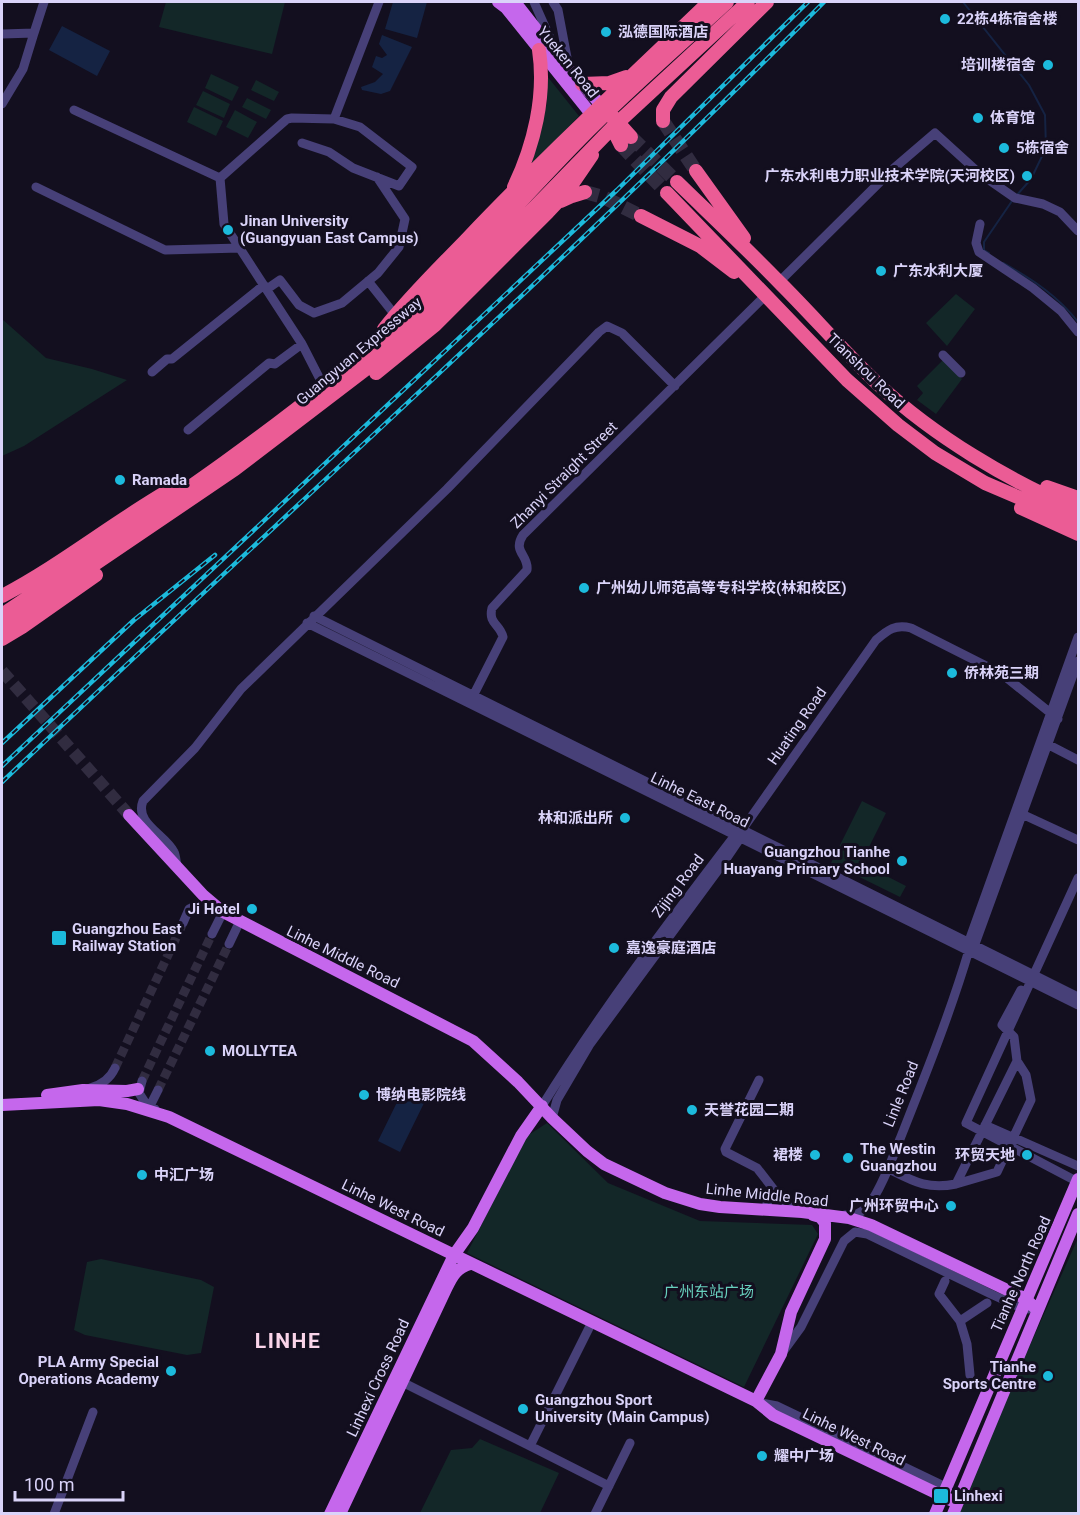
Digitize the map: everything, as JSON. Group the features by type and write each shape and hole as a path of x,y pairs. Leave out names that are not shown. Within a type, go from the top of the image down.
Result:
{"highway":[{"path":"709,2 706,15 711,27 725,33 739,31"},
{"path":"365,353 413,294 510,195 596,109 709,2"},
{"name":"Guangyuan Expressway","path":"2,615 235,469 344,387 406,336 593,126 727,2"},
{"name":"Guangyuan Expressway","path":"2,627 285,419 365,353 477,257 748,2"},
{"path":"663,121 663,110 671,98 767,2"},
{"path":"671,38 664,55 667,68 678,74 700,70"},
{"path":"510,195 530,143 541,96 542,77 538,50"},
{"path":"582,84 612,83 639,70"},
{"path":"2,639 265,458 427,332 566,194 611,125 624,93 639,70"},
{"path":"596,109 626,141"},
{"path":"566,139 585,130 611,125"},
{"path":"696,171 736,228 779,282"},
{"path":"530,176 546,177 553,184 556,191 554,205"},
{"name":"Tianshou Road","path":"677,182 880,386 916,416 966,451 1048,497 1078,510"},
{"path":"554,205 572,195 585,192"},
{"name":"Tianshou Road","path":"667,193 864,396 898,425 935,453 1015,504 1076,531"},
{"path":"641,216 700,246 766,295"},
{"path":"834,365 847,352"},
{"path":"265,458 344,387"},
{"path":"998,469 1078,498"},
{"path":"2,596 23,585 161,494 212,471"},
{"path":"2,603 23,585"},
{"path":"2,627 22,627"}],"main road":[{"name":"Yueken Road","path":"498,2 506,8 538,50 596,109"},
{"name":"Yueken Road","path":"515,2 582,84 596,109"},
{"name":"Linhe Middle Road","path":"129,815 203,896 223,912 473,1041 587,1151 604,1164 665,1193 710,1206 802,1212 849,1218 871,1225 1037,1310"},
{"path":"2,1097 83,1090 111,1091 140,1085"},
{"name":"Linhe West Road","path":"2,1105 109,1101 169,1117 756,1401 773,1415 944,1492 955,1508"},
{"name":"Zijing Road","path":"454,1255 473,1228 521,1136 542,1106"},
{"name":"Tianhe North Road","path":"935,1514 1078,1180"},
{"path":"756,1401 781,1354 791,1312 826,1233 823,1220 802,1212"},
{"name":"Tianhe North Road","path":"955,1508 1078,1214"},
{"name":"Linhexi Cross Road","path":"340,1514 454,1255"},
{"name":"Linhexi Cross Road","path":"330,1514 452,1277 461,1267 470,1264"}],"street":[{"path":"2,104 23,69 44,2"},
{"path":"334,119 380,2"},
{"path":"534,2 558,57"},
{"path":"553,2 558,10 569,68"},
{"path":"2,34 34,33"},
{"path":"74,110 220,178"},
{"path":"220,178 287,119 292,118 334,119 360,127 412,167 399,186 353,168 329,152 302,143"},
{"path":"779,282 893,169 935,133 980,173 1015,198 1042,204 1060,212 1078,231"},
{"path":"152,372 265,287 280,280 299,305 314,313 342,303 378,273 399,247 405,219 377,177"},
{"path":"220,178 224,224 302,344 324,387"},
{"path":"36,188 165,250 240,248"},
{"path":"980,224 976,243 979,252 1033,288 1061,311 1078,332"},
{"path":"368,281 395,315"},
{"name":"Zhanyi Straight Street","path":"471,700 503,637 492,622 490,615 492,608 527,570 528,564 519,548 519,542 531,527 766,295"},
{"path":"177,866 173,849 146,821 141,811 143,801 202,741 241,689 447,489 599,332 607,327 622,333 675,386"},
{"path":"188,430 269,363 275,364 302,344"},
{"path":"943,355 961,374"},
{"name":"Linhe East Road","path":"310,620 740,834 1078,997"},
{"name":"Huating Road","path":"740,834 876,640 891,628 901,625 911,628 1002,674 1055,717"},
{"name":"Linle Road","path":"971,945 1024,815 1048,745 1078,637"},
{"name":"Linle Road","path":"802,1212 849,1216 866,1209 870,1202 887,1168 943,1029 971,945 1078,661"},
{"path":"1048,745 1078,760"},
{"path":"1024,815 1078,840"},
{"name":"Zijing Road","path":"542,1106 608,1005 740,834"},
{"name":"Zijing Road","path":"552,1118 556,1100 590,1044 740,834"},
{"path":"1078,878 966,1124 1078,1180"},
{"path":"183,923 189,909 195,906 223,912 212,934"},
{"path":"229,944 240,921"},
{"name":"Linhe East Road","path":"971,945 1027,979 1078,1005"},
{"path":"887,1168 924,1186 940,1187 998,1172 1031,1100 1026,1076 1017,1061 1014,1037 1002,1025 1027,979"},
{"path":"956,1184 1017,1061"},
{"path":"83,1090 97,1086 113,1072 109,1086 111,1091 127,1104"},
{"path":"759,1080 725,1149 726,1152 757,1168 773,1189 802,1212"},
{"path":"140,1085 141,1099 169,1117"},
{"path":"150,1106 158,1090"},
{"path":"985,1125 1078,1166"},
{"path":"765,1209 773,1189"},
{"name":"Linhe Middle Road","path":"781,1354 801,1327 844,1241 855,1232 867,1234 1024,1303"},
{"path":"945,1281 939,1294 960,1321 967,1344 970,1375"},
{"path":"960,1321 987,1303"},
{"path":"530,1446 592,1322"},
{"path":"398,1380 609,1486"},
{"path":"54,1514 93,1412"},
{"path":"596,1514 630,1443"}],"green space":[{"path":"166,2 285,2 272,54 159,27"},
{"path":"211,74 239,87 232,101 205,88"},
{"path":"547,76 579,116 531,166 547,103"},
{"path":"256,80 279,92 274,101 251,90"},
{"path":"203,91 230,104 224,118 196,105"},
{"path":"247,98 271,110 266,119 242,107"},
{"path":"194,107 223,121 216,136 187,122"},
{"path":"235,110 257,122 248,138 226,127"},
{"path":"956,294 975,309 947,346 926,323"},
{"path":"2,319 46,358 127,380 24,446 2,456"},
{"path":"943,360 962,379 936,414 917,400 923,393 917,386"},
{"path":"862,801 886,813 861,863 906,886 900,897 831,863"},
{"name":"广州东站广场","path":"547,1123 608,1183 700,1221 812,1225 818,1234 744,1387 467,1253 527,1136"},
{"name":"Tianhe Sports Centre","path":"1078,1238 1078,1513 955,1513"},
{"path":"101,1259 201,1280 214,1287 201,1353 187,1355 85,1335 74,1330 87,1262"},
{"path":"480,1439 559,1473 540,1513 420,1513 451,1450 472,1448"}],"water":[{"path":"393,2 427,2 417,38 385,29"},
{"path":"62,26 110,51 97,76 49,50"},
{"path":"382,35 412,47 390,91 381,94 362,90 361,87 375,82 383,74 372,67 376,56 382,58 387,55 379,44"},
{"path":"404,1088 426,1099 400,1152 378,1141"}],"waterway":[{"path":"963,2 1029,85 1045,115 1046,148 1031,179 1016,196"},
{"path":"989,253 984,250 984,242 1012,201"},
{"path":"1003,263 1044,289 1078,322"}],"tunnel":[{"path":"663,121 696,171"},
{"path":"631,137 677,182"},
{"path":"621,145 667,193"},
{"path":"585,192 603,197 641,216"},
{"path":"2,671 129,815"},
{"path":"115,1068 183,923"},
{"path":"142,1081 212,934"},
{"path":"158,1090 229,944"}],"railway":[{"path":"2,766 617,190 808,2"},
{"path":"2,782 519,298 724,102 824,2"},
{"path":"2,743 134,620 215,555"}],"place":[{"name":"22栋4栋宿舍楼","path":"945,19"},
{"name":"泓德国际酒店","path":"606,32"},
{"name":"培训楼宿舍","path":"1048,65"},
{"name":"体育馆","path":"978,118"},
{"name":"5栋宿舍","path":"1004,148"},
{"name":"广东水利电力职业技术学院(天河校区)","path":"1027,176"},
{"name":"Jinan University (Guangyuan East Campus)","path":"228,230"},
{"name":"广东水利大厦","path":"881,271"},
{"name":"Ramada","path":"120,480"},
{"name":"广州幼儿师范高等专科学校(林和校区)","path":"584,588"},
{"name":"侨林苑三期","path":"952,673"},
{"name":"林和派出所","path":"625,818"},
{"name":"Guangzhou Tianhe Huayang Primary School","path":"902,861"},
{"name":"Ji Hotel","path":"252,909"},
{"name":"Guangzhou East Railway Station","path":"59,938"},
{"name":"嘉逸豪庭酒店","path":"614,948"},
{"name":"MOLLYTEA","path":"210,1051"},
{"name":"博纳电影院线","path":"364,1095"},
{"name":"天誉花园二期","path":"692,1110"},
{"name":"裙楼","path":"815,1155"},
{"name":"环贸天地","path":"1027,1155"},
{"name":"The Westin Guangzhou","path":"848,1158"},
{"name":"中汇广场","path":"142,1175"},
{"name":"广州环贸中心","path":"951,1206"},
{"name":"PLA Army Special Operations Academy","path":"171,1371"},
{"name":"Tianhe Sports Centre","path":"1048,1376"},
{"name":"Guangzhou Sport University (Main Campus)","path":"523,1409"},
{"name":"耀中广场","path":"762,1456"},
{"name":"Linhexi","path":"941,1496"}],"district":[{"name":"LINHE","path":"288,1341"}]}
